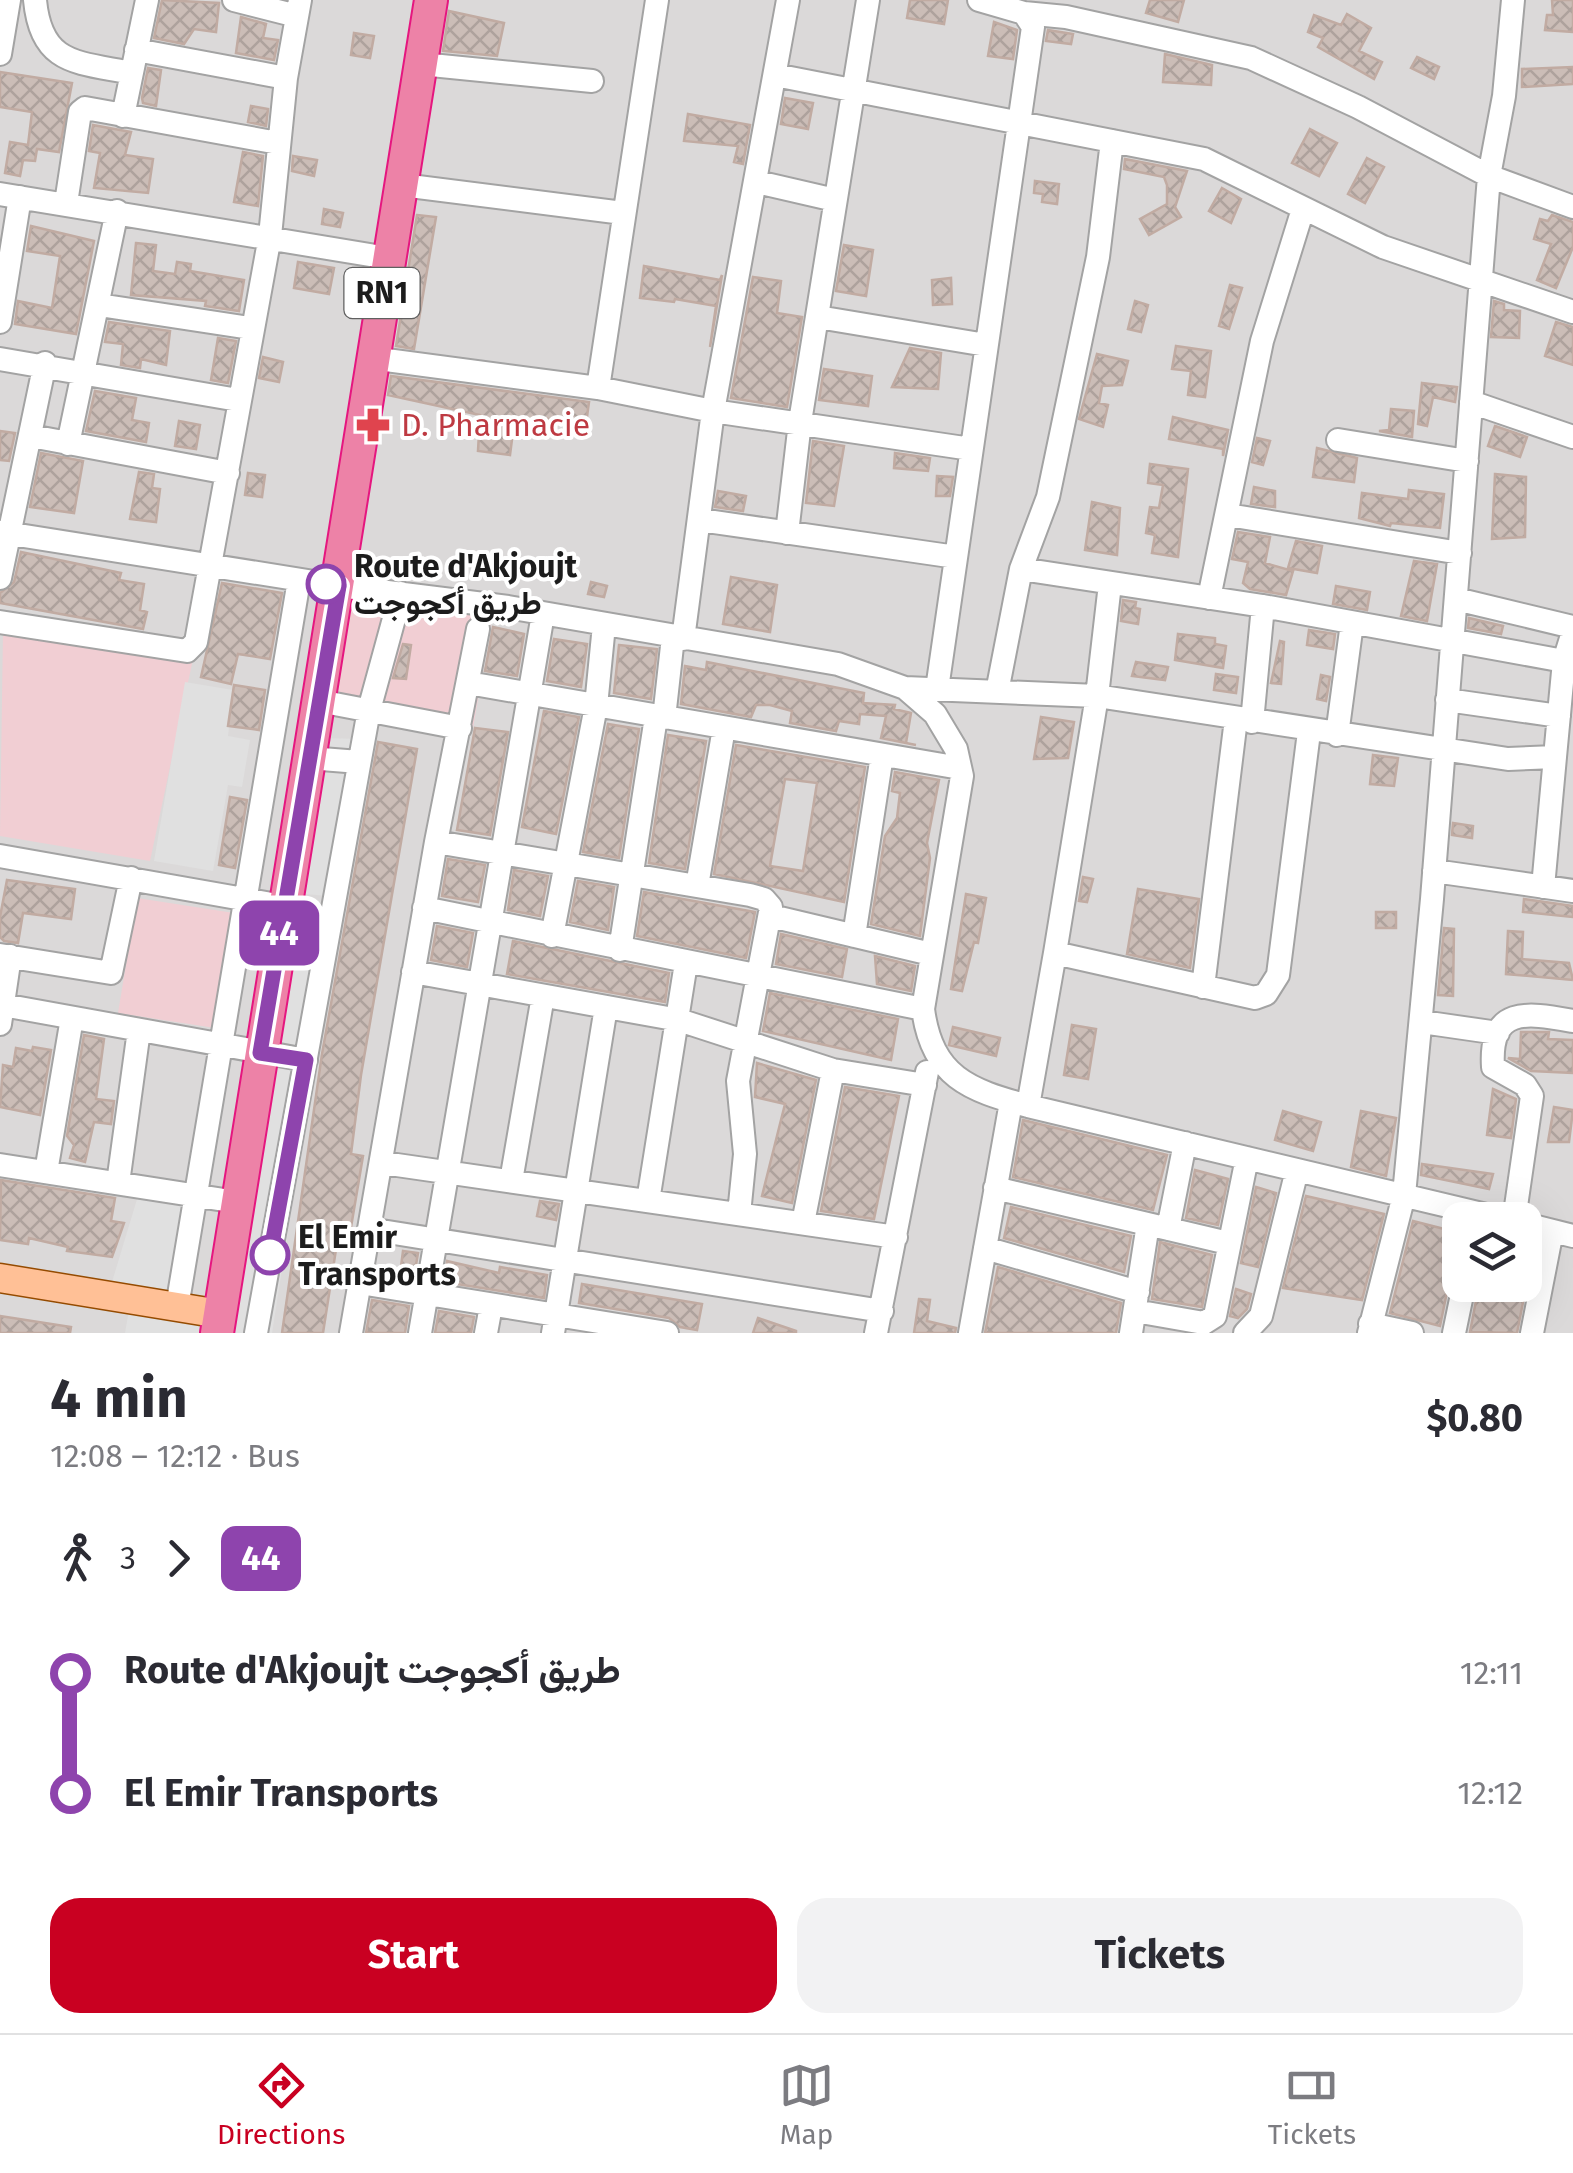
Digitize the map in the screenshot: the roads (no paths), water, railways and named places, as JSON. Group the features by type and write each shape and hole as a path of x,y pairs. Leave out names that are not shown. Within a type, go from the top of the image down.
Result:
{"highway":[{"name":"RN1","path":"218,1324 431,0"}],"main road":[{"path":"0,1278 177,1307 218,1324"}],"street":[{"path":"0,54 8,0"},
{"path":"35,0 39,31 58,56 286,78"},
{"path":"123,116 147,0"},
{"path":"0,622 187,651 196,642 250,328 270,236 286,78 299,8 234,0"},
{"path":"598,388 657,0"},
{"path":"620,950 630,875 700,520 712,410 758,182 788,0"},
{"path":"788,534 800,422 868,0"},
{"path":"978,0 1251,58 1358,107 1489,176 1573,207"},
{"path":"1412,1333 1370,1329 1404,1196 1422,1022 1489,176 1504,96 1514,0"},
{"path":"938,689 1033,27 1024,12"},
{"path":"421,64 592,81"},
{"path":"774,75 854,94 1204,159 1399,254 1573,312"},
{"path":"66,202 80,112 88,108 278,143"},
{"path":"997,692 1021,568 1048,497 1091,294 1112,142"},
{"path":"758,182 835,200"},
{"path":"402,185 622,213"},
{"path":"0,322 10,196 66,202 388,258"},
{"path":"1209,598 1262,341 1303,209"},
{"path":"68,444 87,371 117,211"},
{"path":"98,305 250,328"},
{"path":"818,317 986,345"},
{"path":"0,358 87,371 152,388 238,400"},
{"path":"372,358 598,388 712,410 971,448"},
{"path":"0,578 3,533 45,363"},
{"path":"1471,402 1573,437"},
{"path":"30,436 228,473"},
{"path":"1338,440 1466,461"},
{"path":"1228,515 1460,553"},
{"path":"700,520 956,557"},
{"path":"3,533 543,614 838,664 905,688 1096,696 1309,732 1508,759 1555,757"},
{"path":"1021,568 1264,606 1564,662"},
{"path":"177,1307 299,580"},
{"path":"970,1333 995,1188 1055,953 1110,584"},
{"path":"256,1333 369,710 401,593"},
{"path":"1456,599 1573,629 1564,662 1544,887"},
{"path":"1203,987 1264,606"},
{"path":"420,1333 543,614"},
{"path":"1336,735 1352,623"},
{"path":"552,936 596,706 604,624"},
{"path":"351,1333 424,908 478,629"},
{"path":"468,682 960,768"},
{"path":"905,688 936,714 956,749 960,768 961,793 923,1009 932,1046 950,1074 965,1084 1019,1104 1442,1207"},
{"path":"1448,700 1559,716"},
{"path":"319,701 460,728"},
{"path":"696,886 724,728"},
{"path":"1055,953 1255,998 1266,994 1278,974 1309,732"},
{"path":"854,936 882,755"},
{"path":"309,758 359,762"},
{"path":"436,842 764,899 771,916 738,1081 745,1154 738,1214"},
{"path":"0,856 283,906"},
{"path":"1434,871 1573,891"},
{"path":"131,878 112,973 5,956 1,1015 72,1018 306,1060"},
{"path":"424,908 923,1009"},
{"path":"771,916 931,954"},
{"path":"648,1201 686,963"},
{"path":"413,972 679,1020 833,1070 925,1085"},
{"path":"510,1181 542,996"},
{"path":"554,1324 606,1007"},
{"path":"1514,1202 1532,1096 1526,1085 1493,1068 1498,1032 1510,1017 1519,1014 1573,1021"},
{"path":"46,1172 72,1018"},
{"path":"1422,1022 1498,1032"},
{"path":"118,1183 139,1030"},
{"path":"369,1229 564,1260 879,1322 932,1046"},
{"path":"802,1223 833,1070"},
{"path":"1134,1312 1185,1144"},
{"path":"1204,1323 1214,1316 1247,1158"},
{"path":"383,1163 896,1237"},
{"path":"0,1165 237,1202"},
{"path":"985,1248 1134,1312 1244,1333 1261,1316 1297,1170"},
{"path":"995,1188 1228,1243"},
{"path":"1532,1333 1563,1234"},
{"path":"360,1283 490,1306 554,1324 667,1333"},
{"path":"1454,1333 1460,1302"},
{"path":"486,1333 490,1306"}],"place":[{"name":"D. Pharmacie","path":"373,425"},
{"name":"Route d'Akjoujt طريق أكجوجت","path":"326,584"},
{"name":"El Emir Transports","path":"270,1255"}]}
